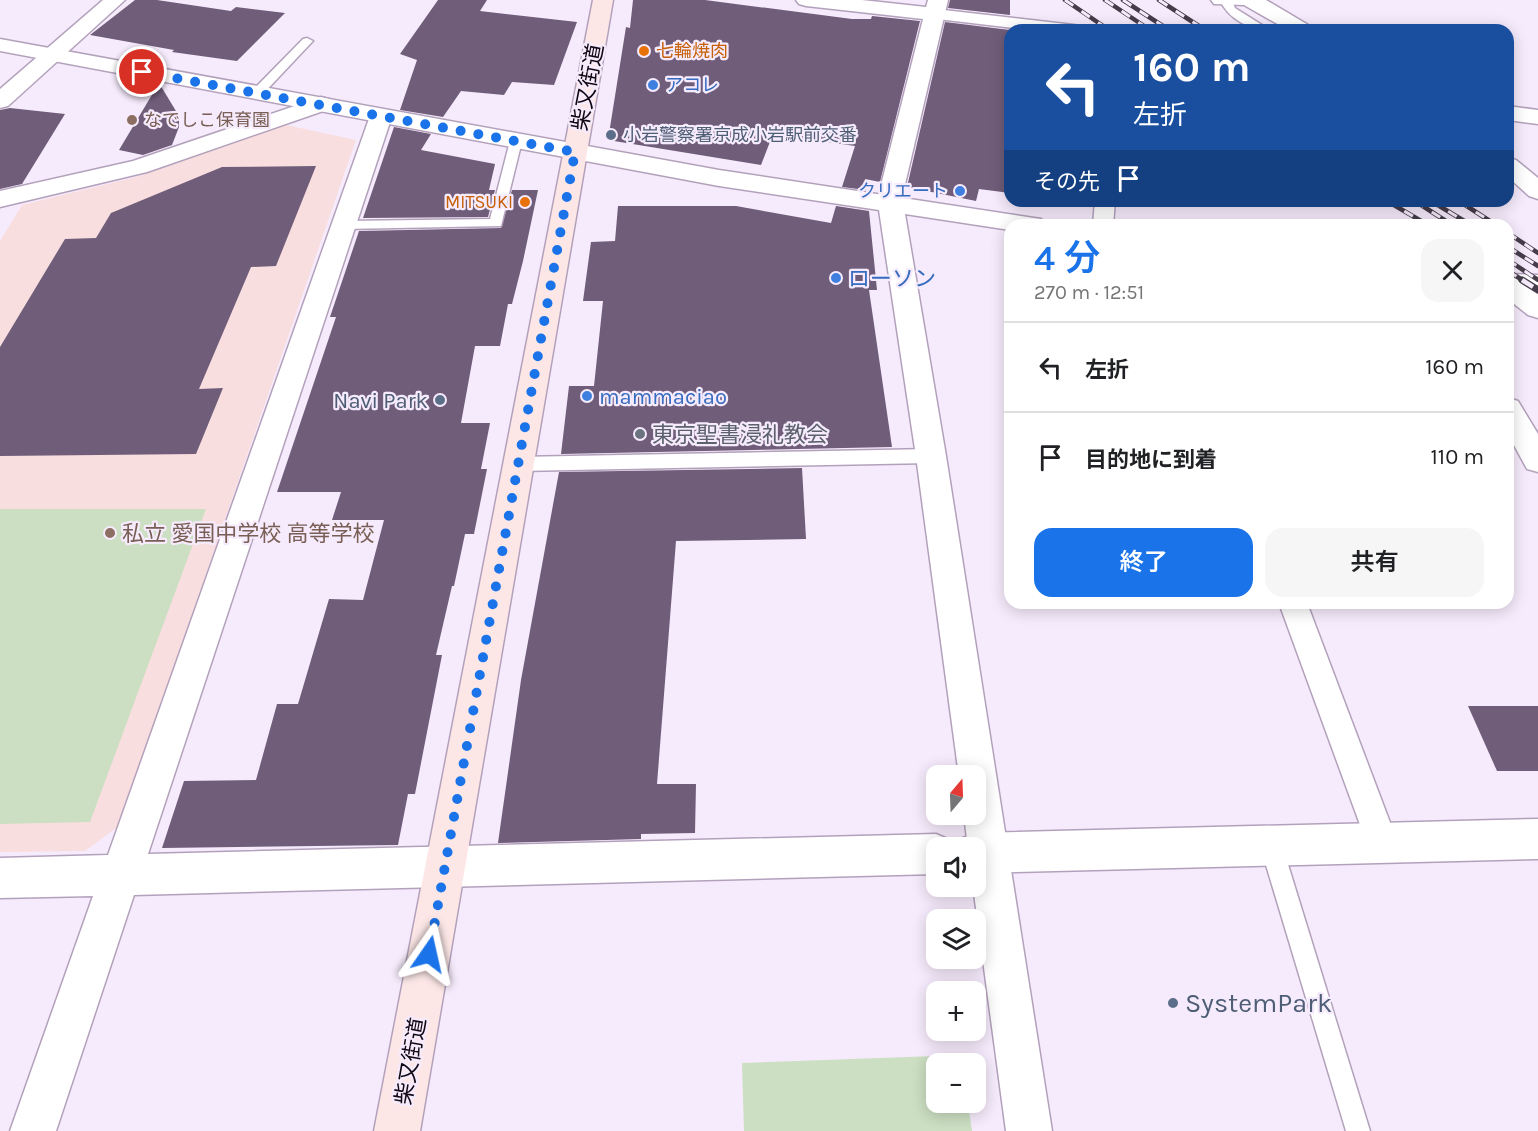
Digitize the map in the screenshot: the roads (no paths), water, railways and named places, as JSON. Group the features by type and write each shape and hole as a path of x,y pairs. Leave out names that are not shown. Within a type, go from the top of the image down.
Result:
{"main road":[{"name":"柴又街道","path":"397,1131 603,0"}],"street":[{"path":"0,101 115,0"},
{"path":"806,0 937,7 1038,24"},
{"path":"1223,0 1238,0"},
{"path":"1251,0 1293,24"},
{"path":"937,7 891,193 891,205 931,456 979,837"},
{"path":"0,45 719,178 1004,221"},
{"path":"0,199 139,167 321,104"},
{"path":"1514,114 1538,117"},
{"path":"33,1131 381,116"},
{"path":"1514,170 1538,191"},
{"path":"1514,284 1538,284"},
{"path":"1514,289 1538,308"},
{"path":"1514,419 1538,460"},
{"path":"1295,609 1381,841"},
{"path":"986,853 1381,841 1538,839"},
{"path":"0,878 926,854"},
{"path":"986,882 1029,1131"}],"lane":[{"path":"1223,0 1230,9 1254,24"},
{"path":"257,93 307,41"},
{"path":"344,225 496,223 516,141"},
{"path":"519,464 931,456"},
{"path":"1271,845 1358,1131"}],"railway":[{"path":"1065,0 1100,24"},
{"path":"1105,0 1141,24"},
{"path":"1123,0 1160,24"},
{"path":"1159,0 1196,24"},
{"path":"1397,207 1418,219"},
{"path":"1424,207 1443,219"},
{"path":"1441,207 1461,219"},
{"path":"1468,207 1487,219"},
{"path":"1514,237 1538,253"},
{"path":"1514,251 1538,266"},
{"path":"1514,264 1538,280"},
{"path":"1514,275 1524,281"},
{"path":"1522,280 1538,290"}],"place":[{"name":"七輪焼肉","path":"644,51"},
{"name":"アコレ","path":"653,85"},
{"name":"なでしこ保育園","path":"132,120"},
{"name":"小岩警察署京成小岩駅前交番","path":"611,135"},
{"name":"クリエート","path":"960,191"},
{"name":"MITSUKI","path":"525,202"},
{"name":"ローソン","path":"836,278"},
{"name":"mammaciao","path":"587,396"},
{"name":"Navi Park","path":"440,400"},
{"name":"東京聖書浸礼教会","path":"640,434"},
{"name":"私立 愛国中学校 高等学校","path":"110,533"},
{"name":"SystemPark","path":"1173,1003"}]}
